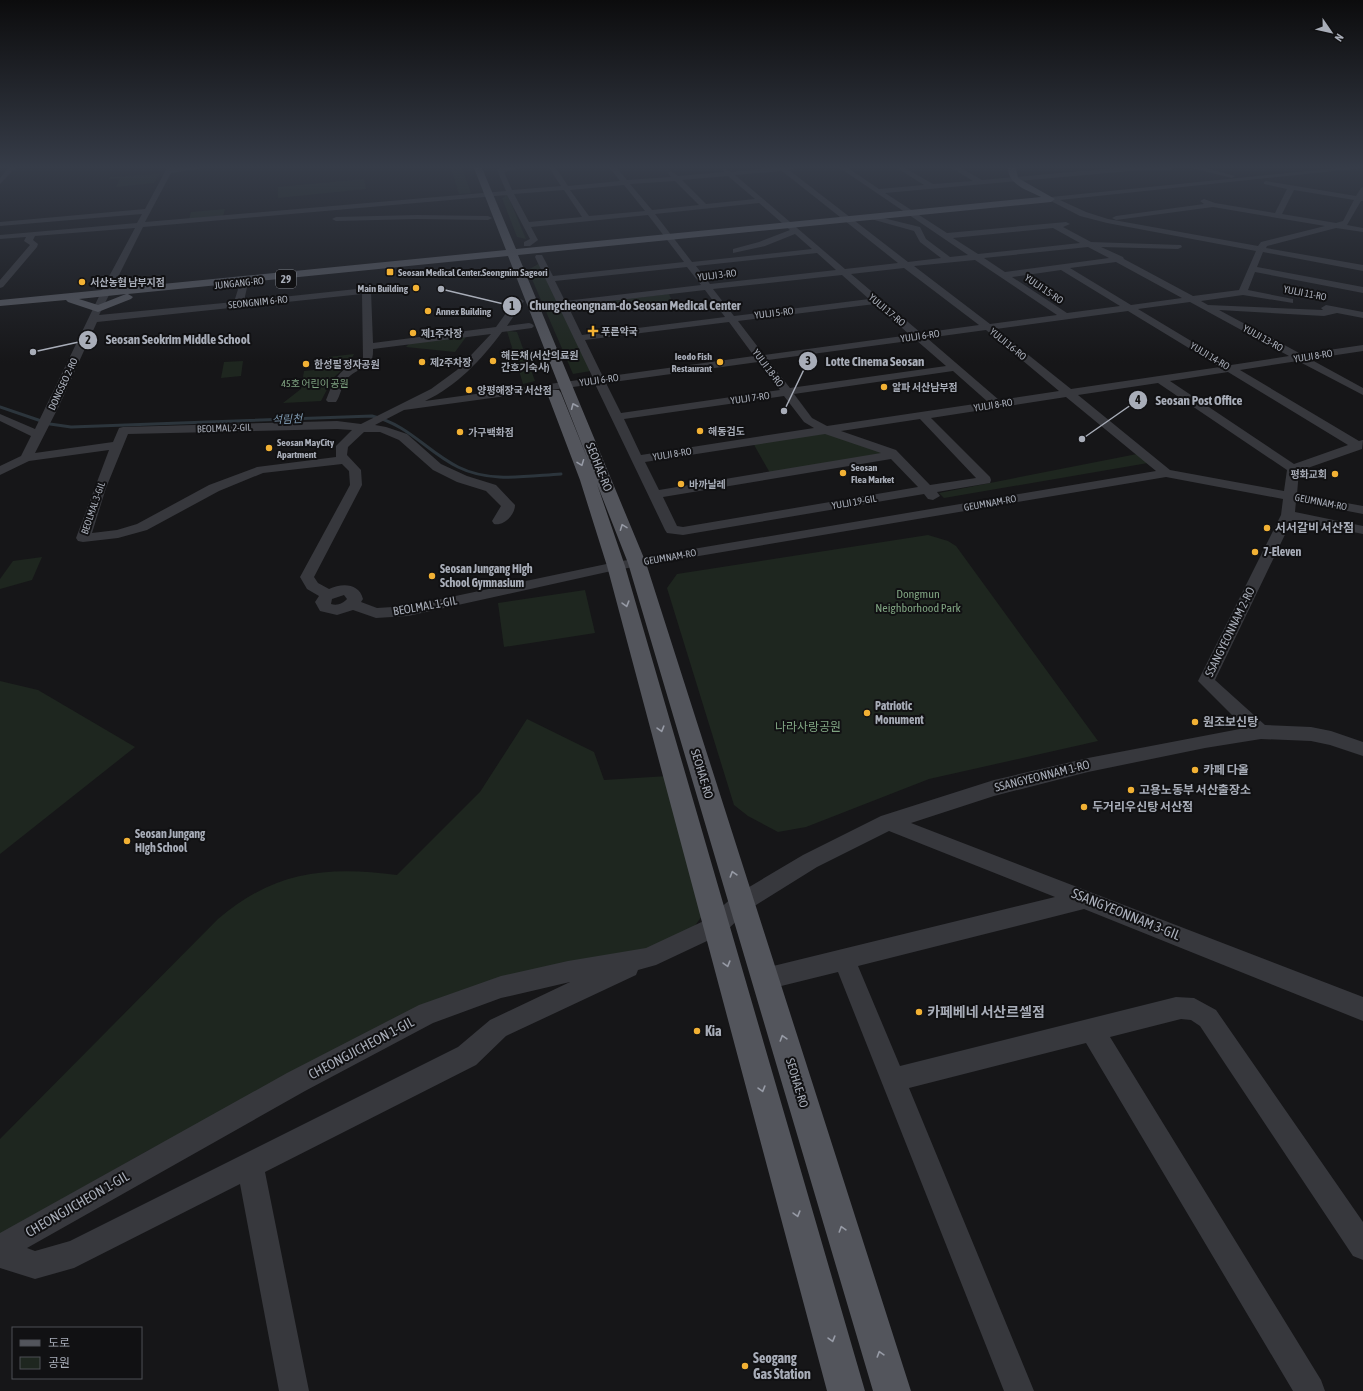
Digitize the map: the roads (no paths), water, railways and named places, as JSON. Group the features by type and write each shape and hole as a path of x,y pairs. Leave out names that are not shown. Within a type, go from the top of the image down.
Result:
{"main road":[{"name":"SEOHAE-RO","path":"504,233 507,239 519,301 588,480 626,565 716,926 846,1391"},
{"name":"JUNGANG-RO","path":"133,292 465,259 510,257 550,250 738,233"},
{"path":"507,239 550,250"},
{"name":"SEOHAE-RO","path":"465,259 495,242 510,257 565,385 742,903 892,1391"},
{"path":"510,257 523,267 550,250"},
{"path":"465,259 488,265"},
{"name":"JUNGANG-RO","path":"0,307 71,298 106,291 133,292 244,283 465,259"},
{"path":"71,298 95,314 133,292"},
{"name":"JUNGANG-RO","path":"0,303 71,298"}],"street":[{"path":"8,233 16,236"},
{"path":"0,237 45,233"},
{"name":"DONGSEO 2-RO","path":"26,458 40,433 106,291 136,233"},
{"path":"527,244 534,240 531,233"},
{"name":"YULJI 18-RO","path":"665,233 808,420 826,430 893,455 947,510"},
{"path":"689,264 700,259 762,244 783,233"},
{"name":"YULJI 17-RO","path":"796,233 997,404"},
{"name":"YULJI 16-RO","path":"863,233 988,327 1166,473"},
{"path":"919,233 923,240 948,260"},
{"name":"YULJI 15-RO","path":"940,233 1065,316"},
{"path":"945,236 976,233"},
{"name":"YULJI 13-RO","path":"1069,233 1363,392"},
{"path":"1170,233 1363,268"},
{"path":"1243,292 1260,249 1267,242 1307,233"},
{"path":"0,285 33,247 34,244 28,241 32,234"},
{"path":"1154,255 1168,253 1178,247 1186,236"},
{"name":"YULJI 3-RO","path":"561,304 1089,244"},
{"name":"YULJI 13-RO","path":"1089,244 1178,247"},
{"path":"549,279 817,251"},
{"name":"YULJI 19-GIL","path":"538,257 670,528 679,532 985,480 922,415"},
{"path":"1004,275 1133,258"},
{"name":"YULJI 14-RO","path":"1062,267 1360,445"},
{"path":"0,270 14,269"},
{"path":"1252,269 1363,290"},
{"path":"238,304 244,283"},
{"name":"SEONGNIM 6-RO","path":"95,314 238,304 366,291 368,360 344,374 339,381 332,400"},
{"name":"YULJI 6-RO","path":"551,386 1243,292"},
{"name":"YULJI 11-RO","path":"1243,292 1363,315"},
{"name":"YULJI 5-RO","path":"578,338 876,300"},
{"path":"344,460 341,456 342,446 349,437 392,412 434,391 456,376 486,348 501,329 519,301"},
{"path":"1327,308 1344,302"},
{"name":"YULJI 13-RO","path":"1206,307 1324,313 1337,310"},
{"path":"368,347 529,326"},
{"name":"YULJI 8-RO","path":"636,459 1363,348"},
{"name":"YULJI 8-RO","path":"1349,350 1363,357"},
{"name":"YULJI 7-RO","path":"616,417 954,368"},
{"path":"1160,379 1292,469 1360,445"},
{"path":"404,407 551,386"},
{"path":"0,417 40,433"},
{"path":"368,425 403,437 437,467 462,480 491,488 497,496 508,505 508,509 499,521"},
{"name":"BEOLMAL 2-GIL","path":"117,445 123,431 368,425"},
{"path":"0,471 26,458 117,445"},
{"name":"BEOLMAL 3-GIL","path":"117,445 100,488 83,538 111,535 142,527 214,488 261,470 344,460"},
{"path":"654,495 893,455"},
{"name":"BEOLMAL 1-GIL","path":"344,460 356,470 356,485 307,577 312,586 329,595 340,590 351,591 355,597 352,604 376,613 403,611 626,565"},
{"name":"SSANGYEONNAM 2-RO","path":"1261,732 1206,681 1288,515 1292,469"},
{"name":"GEUMNAM-RO","path":"626,565 1166,473 1363,510"},
{"path":"1288,515 1363,530"},
{"name":"SSANGYEONNAM 1-RO","path":"742,903 810,861 888,822 994,788 1081,767 1205,741 1261,732 1312,734 1363,749"},
{"name":"SSANGYEONNAM 3-GIL","path":"888,822 1087,899 1360,1011"},
{"path":"765,979 1087,899"},
{"name":"CHEONGJICHEON 1-GIL","path":"0,1248 296,1082 427,1013 501,987 568,972 648,958 716,926 742,903"},
{"path":"0,1254 35,1265 74,1254 467,1056 498,1028 648,958"},
{"path":"844,959 1019,1391"},
{"path":"893,1080 1184,1007 1191,1008 1208,1018 1363,1246"},
{"path":"1092,1030 1310,1391"},
{"path":"250,1165 294,1391"}],"waterway":[{"name":"석림천","path":"0,407 50,424 71,427 372,416 397,426 447,461 470,472 496,477 561,474"}],"place":[{"name":"Seosan Medical Center.Seongnim Sageori","path":"390,272"},
{"name":"서산농협 남부지점","path":"82,282"},
{"name":"Main Building","path":"416,288"},
{"name":"Chungcheongnam-do Seosan Medical Center","path":"441,289"},
{"name":"Annex Building","path":"428,311"},
{"name":"푸른약국","path":"593,331"},
{"name":"제1주차장","path":"413,333"},
{"name":"Seosan Seokrim Middle School","path":"33,352"},
{"name":"해든채 (서산의료원 간호기숙사)","path":"493,361"},
{"name":"제2주차장","path":"422,362"},
{"name":"Ieodo Fish Restaurant","path":"720,362"},
{"name":"한성필 정자공원","path":"306,364"},
{"name":"알파 서산남부점","path":"884,387"},
{"name":"양평해장국 서산점","path":"469,390"},
{"name":"Lotte Cinema Seosan","path":"784,411"},
{"name":"해동검도","path":"700,431"},
{"name":"가구백화점","path":"460,432"},
{"name":"Seosan Post Office","path":"1082,439"},
{"name":"Seosan MayCity Apartment","path":"269,448"},
{"name":"Seosan Flea Market","path":"843,473"},
{"name":"평화교회","path":"1335,474"},
{"name":"바까날레","path":"681,484"},
{"name":"서서갈비 서산점","path":"1267,528"},
{"name":"7-Eleven","path":"1255,552"},
{"name":"Seosan Jungang High School Gymnasium","path":"432,576"},
{"name":"Patriotic Monument","path":"867,713"},
{"name":"원조보신탕","path":"1195,722"},
{"name":"카페 다올","path":"1195,770"},
{"name":"고용노동부 서산출장소","path":"1131,790"},
{"name":"두거리우신탕 서산점","path":"1084,807"},
{"name":"Seosan Jungang High School","path":"127,841"},
{"name":"카페베네 서산르셀점","path":"919,1012"},
{"name":"Kia","path":"697,1031"},
{"name":"Seogang Gas Station","path":"745,1366"}],"park label":[{"name":"45호 어린이 공원","path":"315,383"},
{"name":"Dongmun Neighborhood Park","path":"918,601"},
{"name":"나라사랑공원","path":"808,727"}]}
